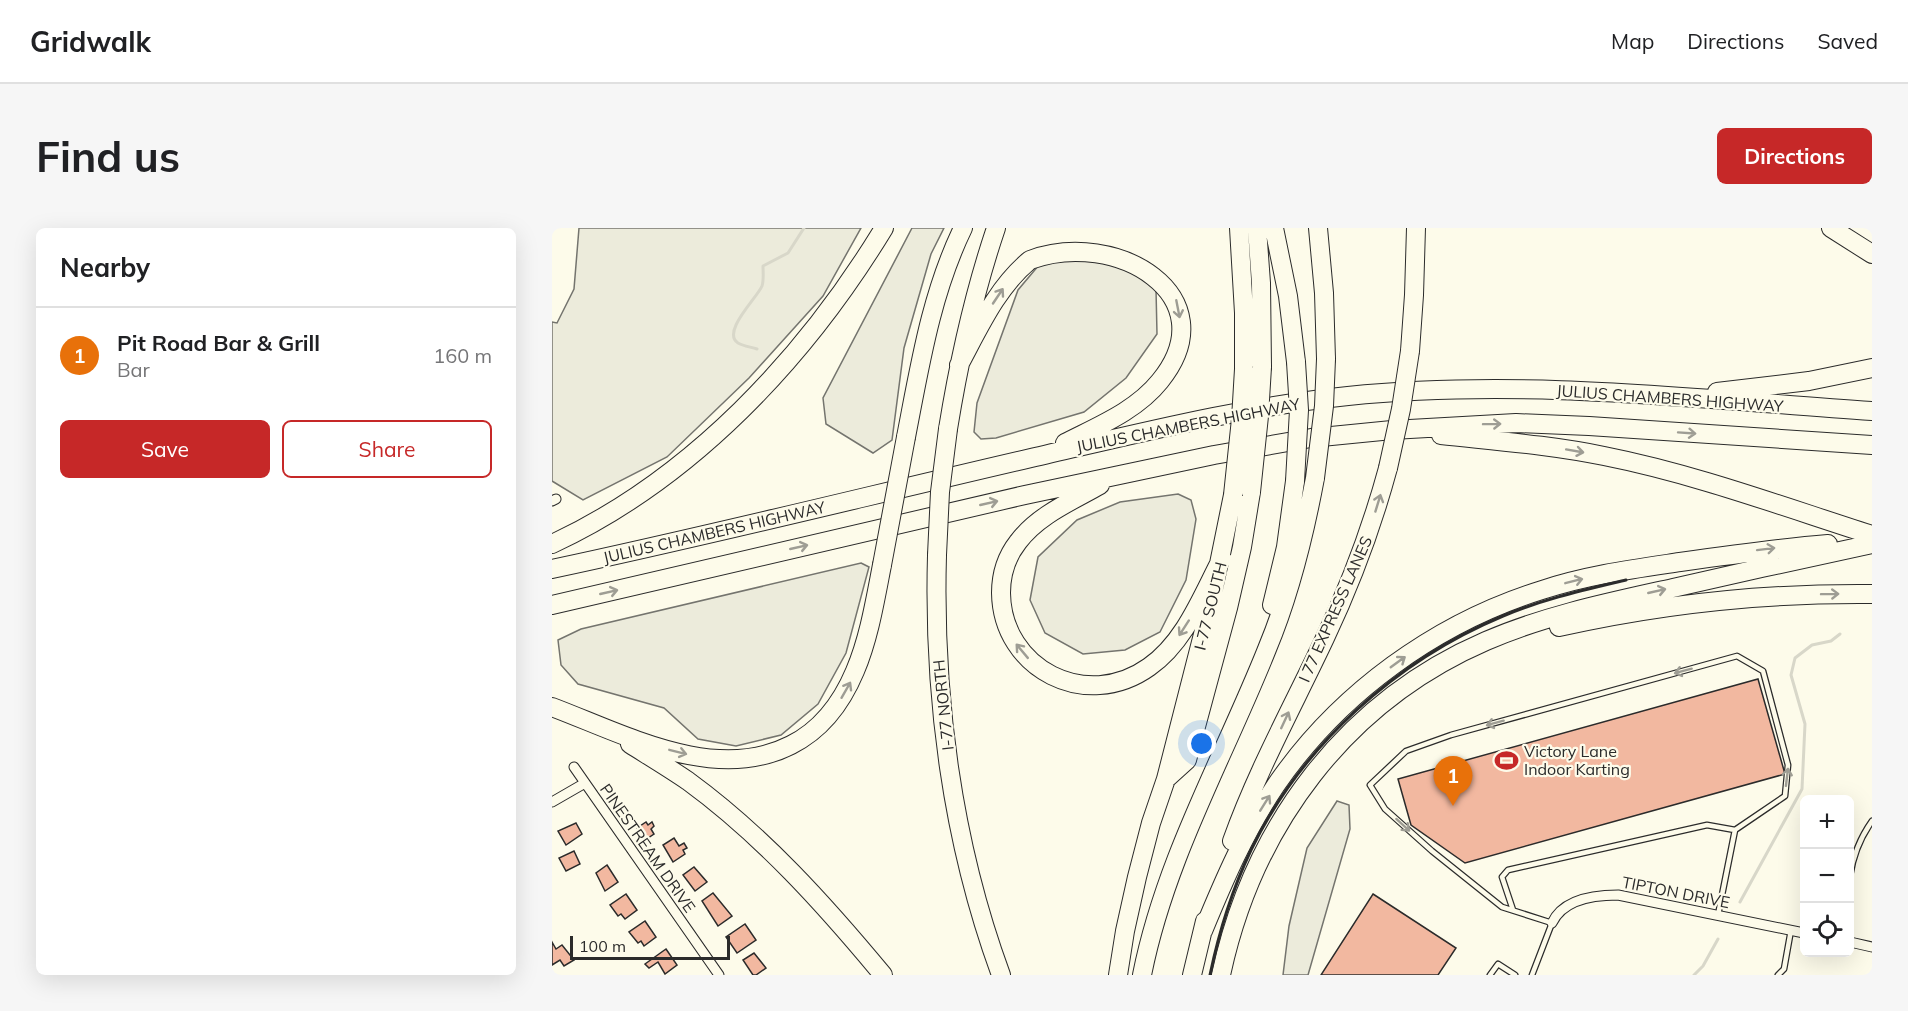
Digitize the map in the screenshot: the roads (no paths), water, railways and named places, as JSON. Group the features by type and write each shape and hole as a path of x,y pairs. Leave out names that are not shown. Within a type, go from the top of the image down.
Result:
{"highway":[{"path":"552,544 597,521 652,486 726,423 811,332 858,269 884,228"},
{"path":"552,707 602,728 667,749 717,759 755,758 777,752 800,741 835,708 852,678 865,642 930,317 944,270 963,228"},
{"path":"959,365 996,228"},
{"path":"1166,779 1187,760 1231,598 1242,494 1258,433 1253,368 1244,313 1239,228"},
{"path":"1253,368 1262,303 1257,228"},
{"path":"1245,702 1281,567 1290,525 1295,481 1299,410 1296,362 1288,297 1274,228"},
{"path":"1142,975 1153,928 1176,859 1268,647 1287,595 1301,546 1315,478 1324,406 1326,359 1324,293 1318,228"},
{"name":"I 77 EXPRESS LANES","path":"1192,975 1222,867 1245,808 1360,556 1388,468 1403,399 1410,351 1415,286 1416,228"},
{"path":"1831,228 1872,254"},
{"path":"959,365 1000,292 1031,259 1052,246 1072,240 1092,238 1118,241 1141,252 1158,267 1170,284 1180,316 1178,345 1167,372 1151,391 1130,407 1040,456"},
{"name":"I-77 NORTH","path":"959,365 940,492 936,555 938,661 951,777 976,894 1001,975"},
{"path":"1674,397 1809,381 1872,368"},
{"name":"JULIUS CHAMBERS HIGHWAY","path":"552,569 1207,418 1348,396 1479,389 1568,391 1872,411"},
{"name":"JULIUS CHAMBERS HIGHWAY","path":"552,605 1025,495 1214,455 1311,438 1392,430 1516,423 1872,445"},
{"path":"1392,430 1541,446 1607,456 1690,478 1817,518 1872,540"},
{"path":"1115,477 1060,507 1036,524 1020,540 1009,557 1001,588 1006,623 1016,645 1041,670 1062,681 1085,685 1110,684 1138,675 1172,645 1193,614 1221,558"},
{"name":"I-77 SOUTH","path":"1118,975 1137,877 1151,823 1166,779 1221,558 1242,494"},
{"path":"1203,931 1241,843 1289,768 1317,734 1355,697 1395,664 1435,638 1499,605 1540,590 1584,578 1628,569 1751,551 1872,540"},
{"path":"1221,975 1236,917 1252,875 1272,834 1295,797 1327,757 1358,724 1402,688 1443,663 1500,635 1557,616 1872,540"},
{"path":"1443,663 1560,627 1644,611 1755,598 1872,594"},
{"path":"602,728 688,781 739,823 810,891 883,975"}],"street":[{"name":"PINESTREAM DRIVE","path":"574,767 719,975"},
{"path":"552,802 585,783"},
{"name":"TIPTON DRIVE","path":"1552,923 1556,915 1568,905 1606,895 1631,897 1800,932"},
{"path":"1854,943 1872,947"}],"lane":[{"path":"1513,910 1502,878 1508,870 1707,825 1735,830 1785,796 1788,765 1763,671 1737,656 1451,735 1407,751 1370,785 1385,809 1432,851 1502,907 1552,923 1532,975"},
{"path":"1854,857 1872,821"},
{"path":"1718,915 1735,830"},
{"path":"1778,975 1784,969 1791,930"},
{"path":"1490,975 1498,964 1515,975"},
{"path":"1784,969 1789,975"}],"waterway":[{"path":"757,349 740,344 734,338 737,323 762,286 763,266 788,253 804,228"},
{"path":"1740,902 1802,789 1805,724 1791,675 1795,658 1812,645 1831,641 1840,634"},
{"path":"1694,975 1703,966 1718,939"}],"place":[{"name":"Victory Lane Indoor Karting","path":"1506,760"},
{"name":"Pit Road Bar & Grill","path":"1453,806"}]}
